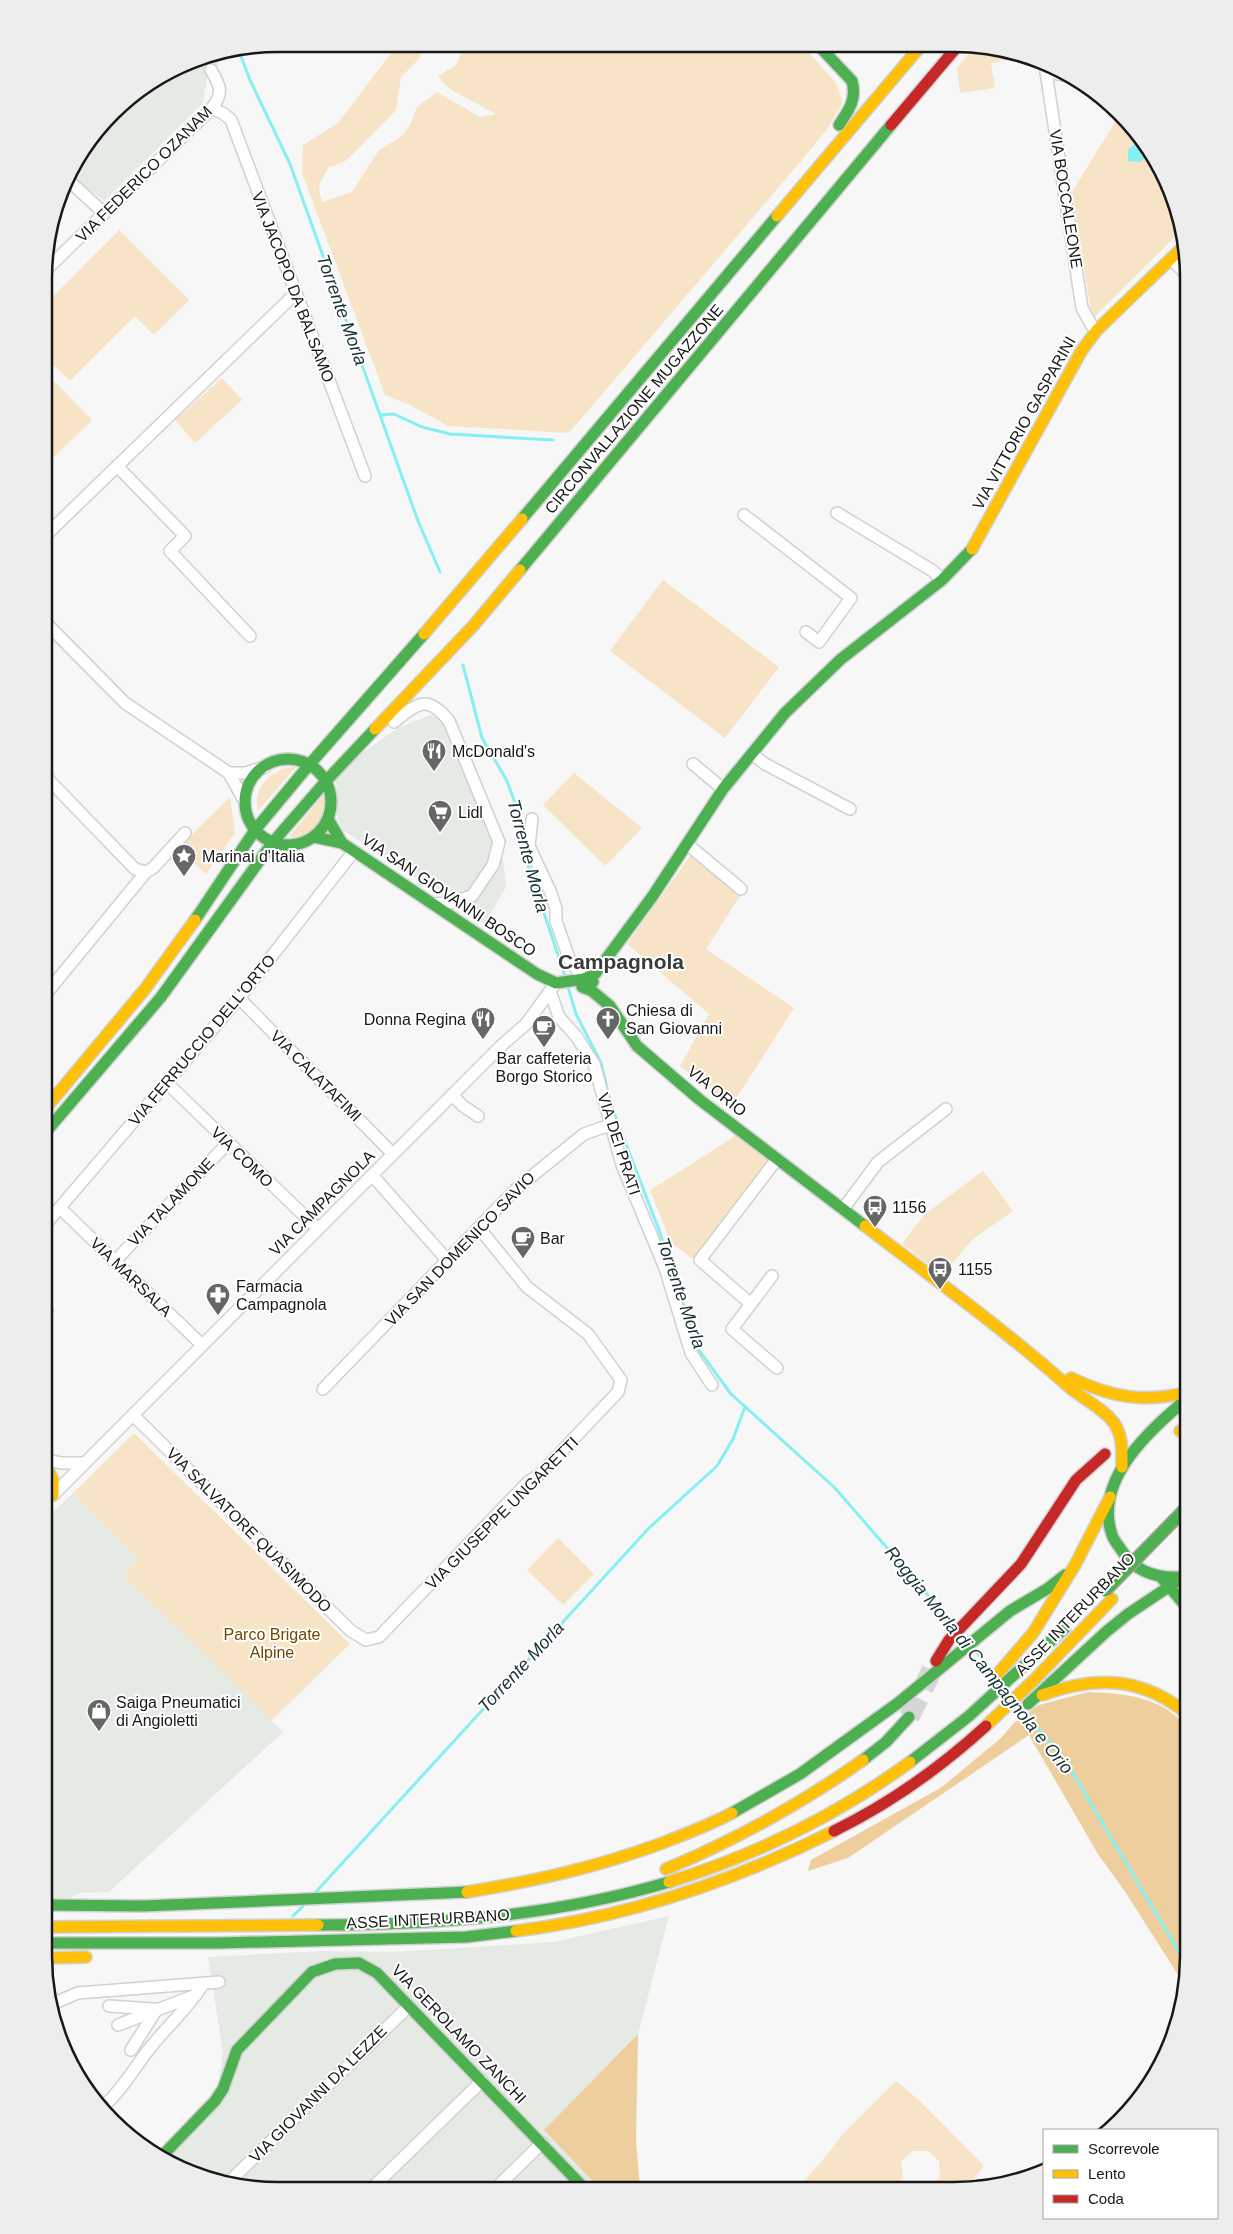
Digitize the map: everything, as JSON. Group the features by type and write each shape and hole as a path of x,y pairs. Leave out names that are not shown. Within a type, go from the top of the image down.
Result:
{"main road":[{"path":"799,189 855,101 852,81 825,52"},
{"name":"CIRCONVALLAZIONE MUGAZZONE","path":"52,1101 129,1008 180,942 255,830 309,765 422,637 500,542 916,52"},
{"name":"CIRCONVALLAZIONE MUGAZZONE","path":"52,1125 161,997 273,842 354,750 433,670 473,626 953,52"},
{"name":"VIA VITTORIO GASPARINI","path":"582,983 608,956 652,897 723,789 785,713 818,679 858,644 942,580 971,551 1082,350 1097,330 1179,251"},
{"path":"255,830 247,816 245,802 251,782 265,767 286,760 299,761 309,765 318,772 326,781 331,796 328,819 321,831 314,837"},
{"name":"VIA SAN GIOVANNI BOSCO","path":"328,819 342,843"},
{"name":"VIA SAN GIOVANNI BOSCO","path":"255,830 273,842 296,845 314,837 342,843 556,986"},
{"path":"556,986 582,983"},
{"name":"VIA ORIO","path":"582,983 610,1006 637,1046 700,1100 1056,1373 1059,1379 1112,1418 1119,1429 1122,1468"},
{"path":"52,1090 115,1014 129,1008"},
{"name":"VIA ORIO","path":"1056,1373 1063,1374 1106,1394 1127,1399 1162,1398 1180,1394"},
{"path":"990,1691 1004,1667 1032,1633 1075,1565 1131,1453 1154,1428 1180,1405"},
{"path":"936,1661 949,1640 1021,1564 1076,1480 1105,1454"},
{"path":"1110,1497 1109,1522 1121,1551 1137,1567 1165,1582 1180,1600"},
{"name":"ASSE INTERURBANO","path":"52,1943 218,1943 433,1938 504,1933 574,1922 639,1908 703,1889 773,1861 815,1848 888,1807 943,1770 1011,1714 1026,1688 1180,1515"},
{"name":"ASSE INTERURBANO","path":"1091,1604 1108,1595 1180,1529"},
{"path":"52,1906 144,1906 290,1902 454,1894 574,1872 684,1836 721,1819 800,1774 884,1714 996,1622 1062,1579 1075,1565"},
{"path":"1011,1714 1036,1698 1107,1631 1165,1582 1180,1578"},
{"name":"ASSE INTERURBANO","path":"52,1927 444,1922 502,1916 580,1904 633,1892 680,1878 747,1854 822,1819 865,1794 937,1742 990,1691 1015,1676 1070,1623"},
{"path":"1036,1698 1083,1683 1109,1682 1128,1684 1149,1690 1180,1709"},
{"path":"350,1924 532,1905 608,1889 648,1876 704,1854 854,1767 884,1746 909,1717"},
{"path":"143,1955 218,1943"},
{"path":"52,1952 102,1949 136,1944"},
{"path":"52,1958 99,1957"},
{"name":"VIA GEROLAMO ZANCHI","path":"166,2152 215,2101 231,2069 237,2050 312,1972 335,1964 359,1963 376,1972 578,2182"}],"street":[{"name":"VIA FEDERICO OZANAM","path":"53,263 212,108 218,100 220,85 211,70"},
{"name":"VIA BOCCALEONE","path":"1048,73 1082,308 1092,326 1097,330"},
{"name":"VIA JACOPO DA BALSAMO","path":"212,108 231,120 365,476"},
{"path":"73,185 104,213"},
{"path":"1170,259 1180,268"},
{"path":"52,529 295,294"},
{"path":"117,466 185,536 170,551 250,636"},
{"path":"837,513 933,572 942,580"},
{"path":"744,516 851,598 819,642 806,632"},
{"path":"52,629 125,704 229,773 245,802"},
{"path":"354,750 373,739 414,706 429,704 437,708 448,722 499,842 493,865 472,896 449,903 432,904"},
{"path":"752,754 765,764 850,809"},
{"path":"693,764 723,789"},
{"path":"229,773 245,773 265,767"},
{"path":"52,783 135,868 146,872"},
{"path":"532,818 529,846 551,893 556,909 556,921 570,961 582,983"},
{"path":"52,986 146,872 153,868 185,833"},
{"path":"687,844 741,889"},
{"name":"VIA FERRUCCIO DELL'ORTO","path":"52,1217 239,998 354,851"},
{"name":"VIA CAMPAGNOLA","path":"52,1493 84,1464 452,1095 526,1024 556,986"},
{"name":"VIA DEI PRATI","path":"556,986 559,1018 576,1036 594,1064 622,1165 665,1268 691,1353 712,1385"},
{"name":"VIA CALATAFIMI","path":"239,998 393,1154"},
{"name":"VIA COMO","path":"167,1083 318,1230"},
{"path":"452,1095 463,1106 478,1116"},
{"path":"843,1209 878,1162 946,1109"},
{"name":"VIA SAN DOMENICO SAVIO","path":"323,1390 516,1189 539,1168 584,1134 610,1125"},
{"name":"VIA TALAMONE","path":"114,1262 228,1143"},
{"path":"751,1304 700,1260 777,1159"},
{"path":"372,1175 448,1261"},
{"name":"VIA MARSALA","path":"60,1208 202,1345"},
{"name":"VIA GIUSEPPE UNGARETTI","path":"370,1640 379,1638 400,1617 528,1482 540,1474 593,1420 621,1386 618,1376 588,1334 527,1287 480,1228"},
{"path":"772,1276 732,1330 777,1368"},
{"name":"VIA SALVATORE QUASIMODO","path":"132,1415 351,1631 359,1637 370,1640"},
{"path":"52,1461 84,1464"},
{"path":"57,2002 78,1993 219,1982"},
{"path":"106,2103 129,2078 147,2052 196,1995 203,1984"},
{"path":"118,2025 196,1995"},
{"path":"110,2006 157,2009"},
{"name":"VIA GIOVANNI DA LEZZE","path":"234,2177 408,2006"},
{"path":"131,2050 157,2009"},
{"path":"377,2182 482,2081"},
{"path":"502,2182 542,2143"}],"shaded area":[{"path":"216,61 219,64 207,78 203,103 104,201 76,178 108,129 129,108 165,83"},
{"path":"431,715 454,726 491,810 504,866 506,887 487,919 486,925 343,830 338,820 336,779 348,763 398,728"},
{"path":"73,1493 138,1558 124,1574 283,1732 109,1892 80,1893 70,1898 52,1898 52,1513"},
{"path":"1088,1692 1117,1694 1155,1703 1180,1720 1180,1977 1126,1893 1098,1854 1029,1735 848,1858 808,1871 811,1860 942,1787 1001,1738 1014,1723 1039,1705"},
{"path":"669,1916 638,2034 544,2130 593,2182 278,2182 249,2180 206,2170 161,2148 218,2087 223,2052 208,1957 321,1951 395,1952 554,1942"},
{"path":"638,2034 636,2140 639,2182 593,2182 544,2130"}],"green space":[{"path":"392,52 420,52 419,59 401,77 396,110 347,160 328,168 320,183 319,190 322,202 352,192 379,150 402,136 410,125 417,107 437,92 480,117 496,114 448,88 438,76 456,65 462,52 808,52 836,83 843,102 828,128 802,160 569,433 448,426 410,405 385,395 302,173 303,145 338,123"},
{"path":"969,53 1011,60 991,63 995,88 960,93 957,68"},
{"path":"1116,121 1134,141 1157,178 1169,206 1176,236 1092,319 1072,192"},
{"path":"119,230 189,300 154,335 135,316 70,381 52,363 52,298"},
{"path":"222,378 242,400 195,443 175,420"},
{"path":"52,379 92,420 52,459"},
{"path":"663,580 779,667 725,738 610,651"},
{"path":"296,767 258,811 258,795 264,782 276,772"},
{"path":"574,773 642,828 605,866 543,805"},
{"path":"325,793 325,810 318,824 306,834 298,837 289,837"},
{"path":"230,797 235,833 206,874 178,848"},
{"path":"691,855 740,896 706,949 794,1008 732,1105 680,1066 709,1014 627,944"},
{"path":"737,1133 771,1158 693,1259 671,1243 650,1190 731,1139"},
{"path":"983,1171 1013,1211 973,1239 942,1275 902,1244 924,1215"},
{"name":"Parco Brigate Alpine","path":"134,1433 350,1644 271,1721 123,1574 138,1558 73,1493"},
{"path":"558,1538 594,1574 563,1605 527,1570"},
{"path":"896,2081 921,2102 984,2166 972,2181 935,2182 940,2177 939,2161 928,2151 912,2151 901,2162 903,2178 900,2182 803,2182 842,2135"}],"water":[{"path":"1136,143 1145,158 1141,162 1128,161 1128,149"}],"waterway":[{"name":"Torrente Morla","path":"241,56 250,80 290,164 418,521 440,572"},
{"path":"381,415 394,414 422,427 450,434 553,440"},
{"name":"Torrente Morla","path":"463,665 482,738 507,781 519,814 524,853 565,976"},
{"name":"Torrente Morla","path":"568,987 576,1014 601,1063 611,1105 659,1230 698,1349 731,1394 835,1488 953,1624"},
{"name":"Torrente Morla","path":"314,1894 649,1528 717,1466 733,1439 745,1407"},
{"name":"Roggia Morla di Campagnola e Orio","path":"973,1648 991,1670"},
{"name":"Roggia Morla di Campagnola e Orio","path":"1025,1712 1068,1765 1180,1954"},
{"name":"Torrente Morla","path":"293,1916 303,1906"}],"tunnel":[{"path":"909,1717 932,1670"}],"traffic: fast":[{"path":"825,52 852,81 853,99 839,125"},
{"path":"520,570 891,125"},
{"path":"522,519 777,216"},
{"path":"584,979 595,974 652,897 723,789 785,713 841,659 942,580 972,549"},
{"path":"195,920 255,830 309,765 424,634"},
{"path":"52,1125 161,997 273,842 326,781 375,729"},
{"path":"288,759 304,762 312,766 324,778 328,786 331,802 328,818 324,826 312,838 304,842 288,845 272,842 264,838 252,826 248,818 245,802 248,786 252,778 264,766 272,762 288,759"},
{"path":"328,819 342,843"},
{"path":"314,837 342,843 537,974 556,983 584,979 593,982"},
{"path":"582,987 592,991 610,1006 637,1046 700,1100 865,1226"},
{"path":"1180,1405 1158,1424 1129,1457 1118,1475 1111,1494 1108,1514 1113,1537 1134,1565 1149,1573 1167,1577 1180,1577"},
{"path":"1105,1591 1180,1514"},
{"path":"732,1813 800,1774 898,1703 1010,1611 1047,1589 1065,1575"},
{"path":"1161,1577 1180,1599"},
{"path":"1028,1704 1107,1631 1128,1614 1180,1579"},
{"path":"910,1762 969,1716 1065,1628"},
{"path":"863,1760 886,1742 909,1717"},
{"path":"318,1925 407,1923 539,1911 626,1894 669,1882"},
{"path":"52,1905 144,1906 467,1892"},
{"path":"52,1943 218,1943 466,1937 516,1931"},
{"path":"166,2152 215,2101 223,2089 237,2050 312,1972 335,1964 359,1963 377,1973 578,2182"}],"traffic: slow":[{"path":"777,216 916,52"},
{"path":"972,549 1082,350 1097,330 1179,251"},
{"path":"424,634 522,519"},
{"path":"375,729 473,626 520,570"},
{"path":"52,1101 145,989 195,920"},
{"path":"865,1226 994,1325 1069,1387 1104,1413 1114,1423 1119,1433 1122,1467"},
{"path":"1071,1378 1101,1390 1129,1397 1143,1398 1180,1394"},
{"path":"52,1478 53,1495"},
{"path":"995,1677 1033,1633 1075,1565 1110,1497"},
{"path":"986,1726 1034,1680 1112,1599"},
{"path":"1042,1695 1082,1684 1119,1683 1154,1693 1180,1708"},
{"path":"666,1869 768,1820 817,1791 863,1760"},
{"path":"669,1882 733,1859 794,1832 853,1800 910,1762"},
{"path":"467,1892 587,1867 676,1838 732,1813"},
{"path":"516,1931 558,1925 599,1916 680,1894 758,1866 834,1831"},
{"path":"52,1927 318,1925"},
{"path":"52,1958 86,1957"}],"traffic: jam":[{"path":"891,125 953,52"},
{"path":"936,1661 949,1640 1021,1564 1076,1480 1105,1454"},
{"path":"834,1831 875,1809 914,1784 986,1726"}],"place":[{"name":"McDonald's","path":"434,772"},
{"name":"Lidl","path":"440,833"},
{"name":"Marinai d'Italia","path":"184,877"},
{"name":"Donna Regina","path":"483,1040"},
{"name":"Chiesa di San Giovanni","path":"608,1040"},
{"name":"Bar caffeteria Borgo Storico","path":"544,1048"},
{"name":"1156","path":"875,1228"},
{"name":"Bar","path":"523,1259"},
{"name":"1155","path":"940,1290"},
{"name":"Farmacia Campagnola","path":"218,1316"},
{"name":"Saiga Pneumatici di Angioletti","path":"99,1732"}],"district":[{"name":"Campagnola","path":"621,961"}]}
